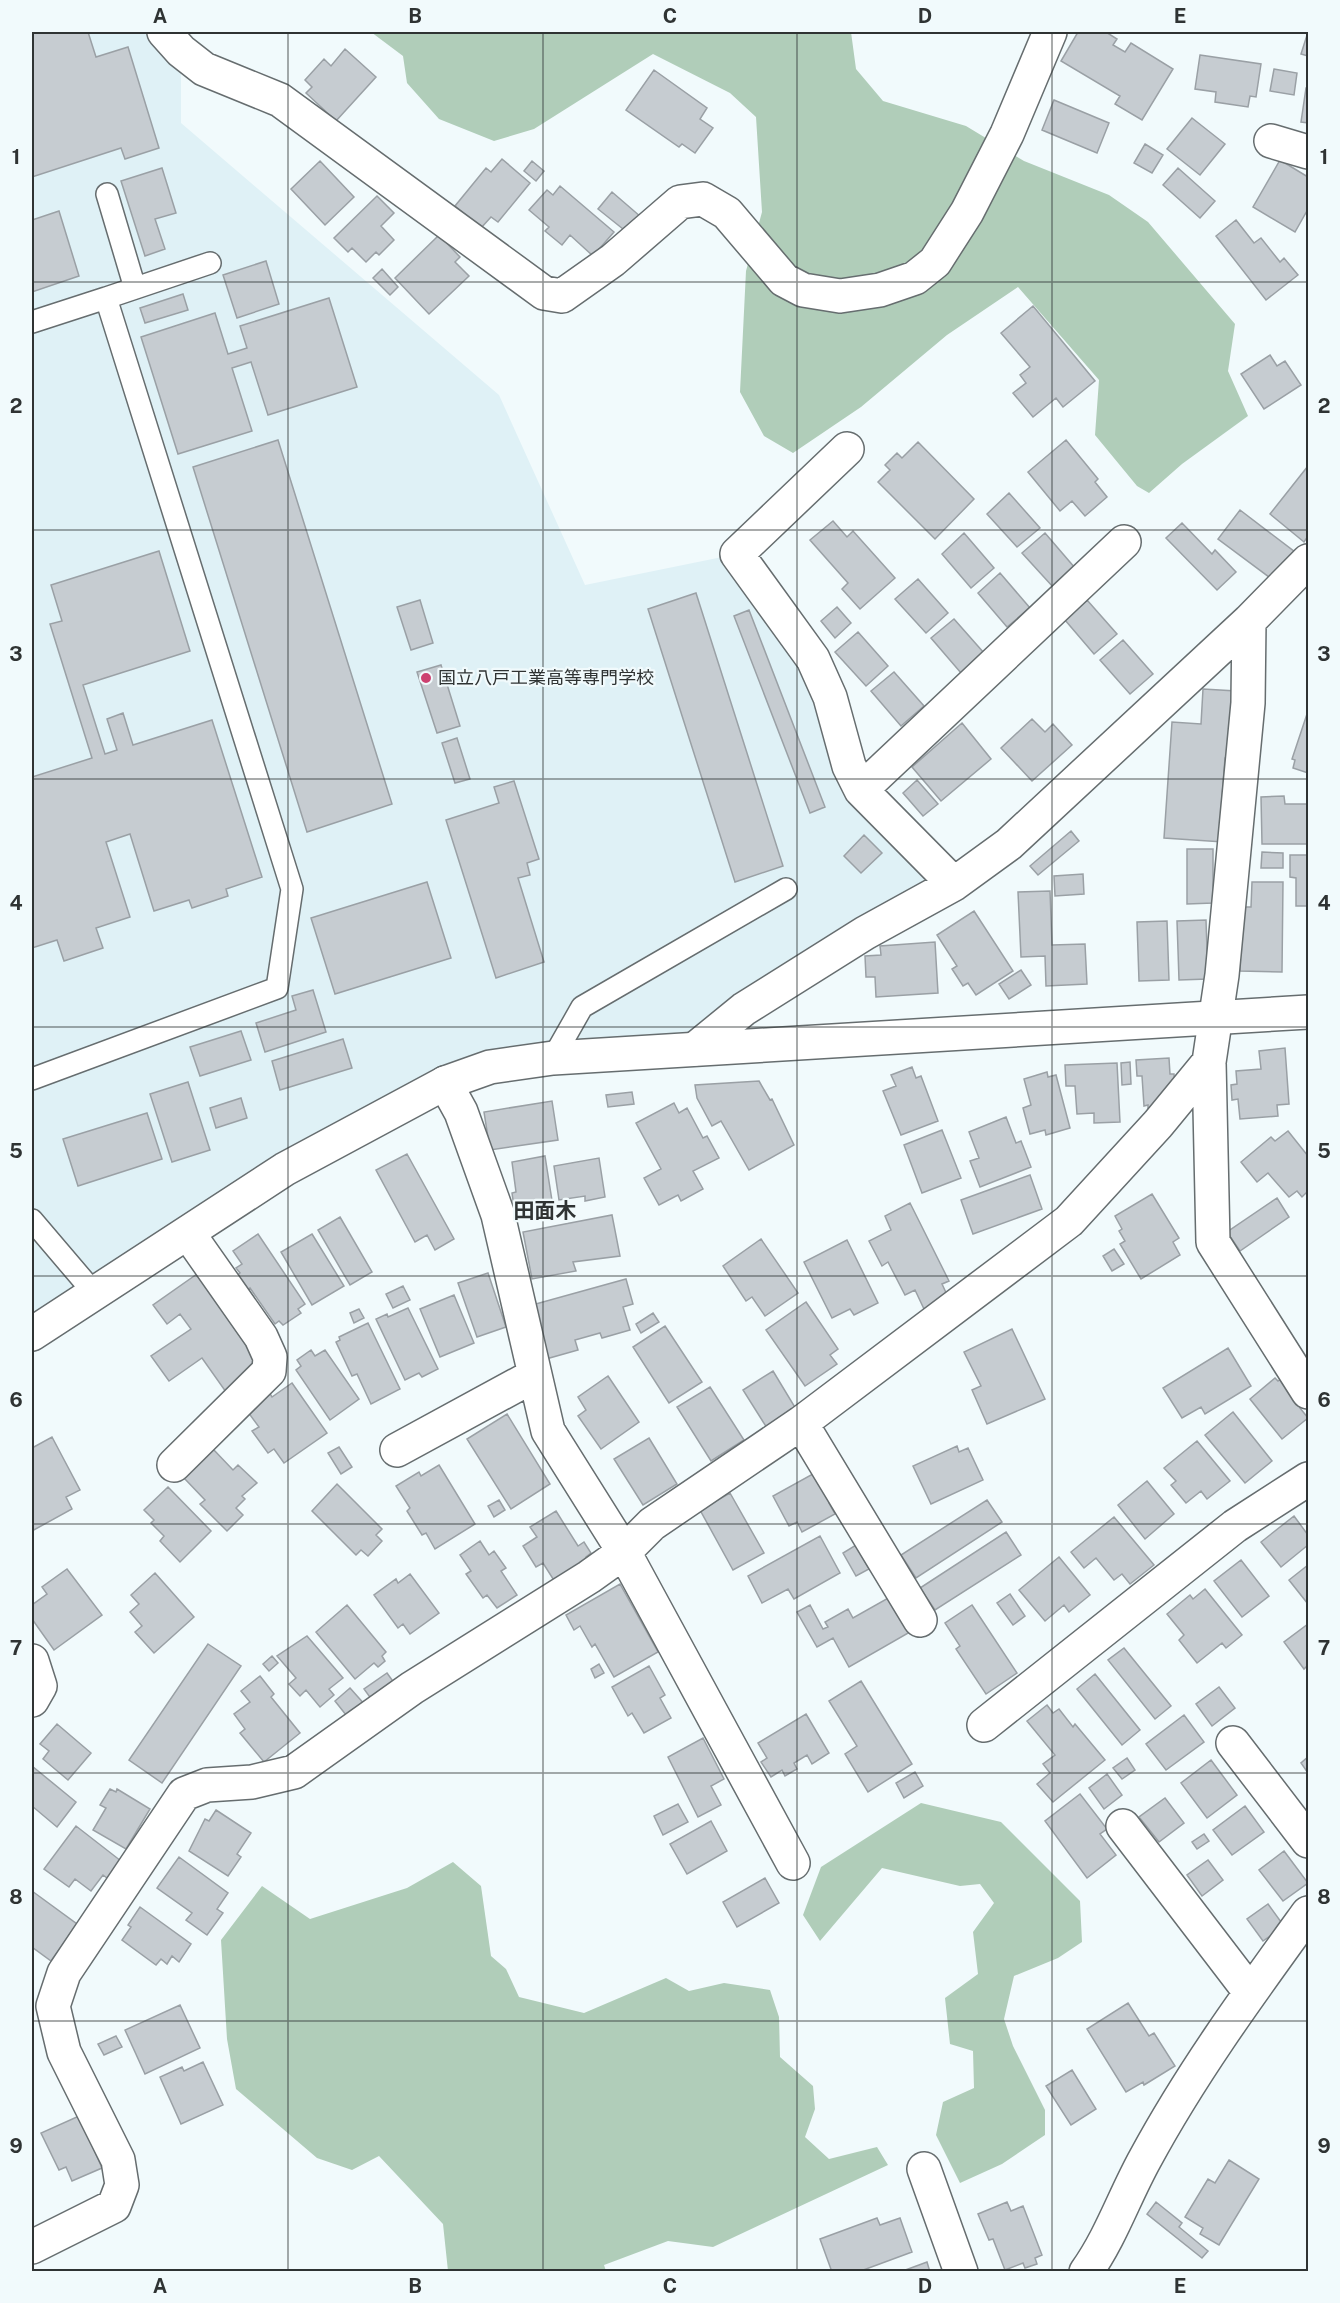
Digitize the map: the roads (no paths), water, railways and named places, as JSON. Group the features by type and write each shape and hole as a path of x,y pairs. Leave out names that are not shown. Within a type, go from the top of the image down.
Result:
{"street":[{"path":"164,32 181,51 204,69 280,100 544,292 562,296 613,260 680,202 703,200 727,213 784,280 803,290 840,296 880,290 915,278 935,262 967,212 1006,134 1038,54 1050,32"},
{"path":"1271,141 1308,152"},
{"path":"847,449 737,554 813,659 830,697 849,766 861,790 954,884"},
{"path":"861,790 1124,542"},
{"path":"694,1049 744,1009 865,933 954,884 1009,844 1249,621 1308,561"},
{"path":"1249,621 1248,703 1222,975 1209,1062 1213,1242 1308,1392"},
{"path":"32,1334 285,1169 445,1083 490,1067 553,1058 1308,1012"},
{"path":"32,2247 114,2206 122,2185 118,2160 64,2052 53,2007 64,1973 184,1794 207,1785 252,1782 294,1772 412,1688 589,1577 624,1552 652,1524 801,1423 1069,1221 1158,1124 1209,1062"},
{"path":"445,1083 461,1112 498,1215 548,1431 624,1552 793,1863"},
{"path":"174,1465 269,1371 270,1357 261,1337 188,1233"},
{"path":"397,1450 535,1375"},
{"path":"801,1423 920,1620"},
{"path":"984,1725 1235,1526 1308,1479"},
{"path":"32,1661 40,1686 32,1700"},
{"path":"1233,1743 1308,1841"},
{"path":"1123,1827 1250,1992"},
{"path":"1086,2271 1103,2247 1150,2150 1197,2070 1308,1913"},
{"path":"924,2169 961,2271"}],"lane":[{"path":"107,194 135,288"},
{"path":"32,322 210,263"},
{"path":"32,1079 277,988 292,889 106,298"},
{"path":"553,1058 582,1007 786,889"},
{"path":"32,1220 95,1294"}],"place":[{"name":"国立八戸工業高等専門学校","path":"426,678"}],"district":[{"name":"田面木","path":"545,1211"}]}
